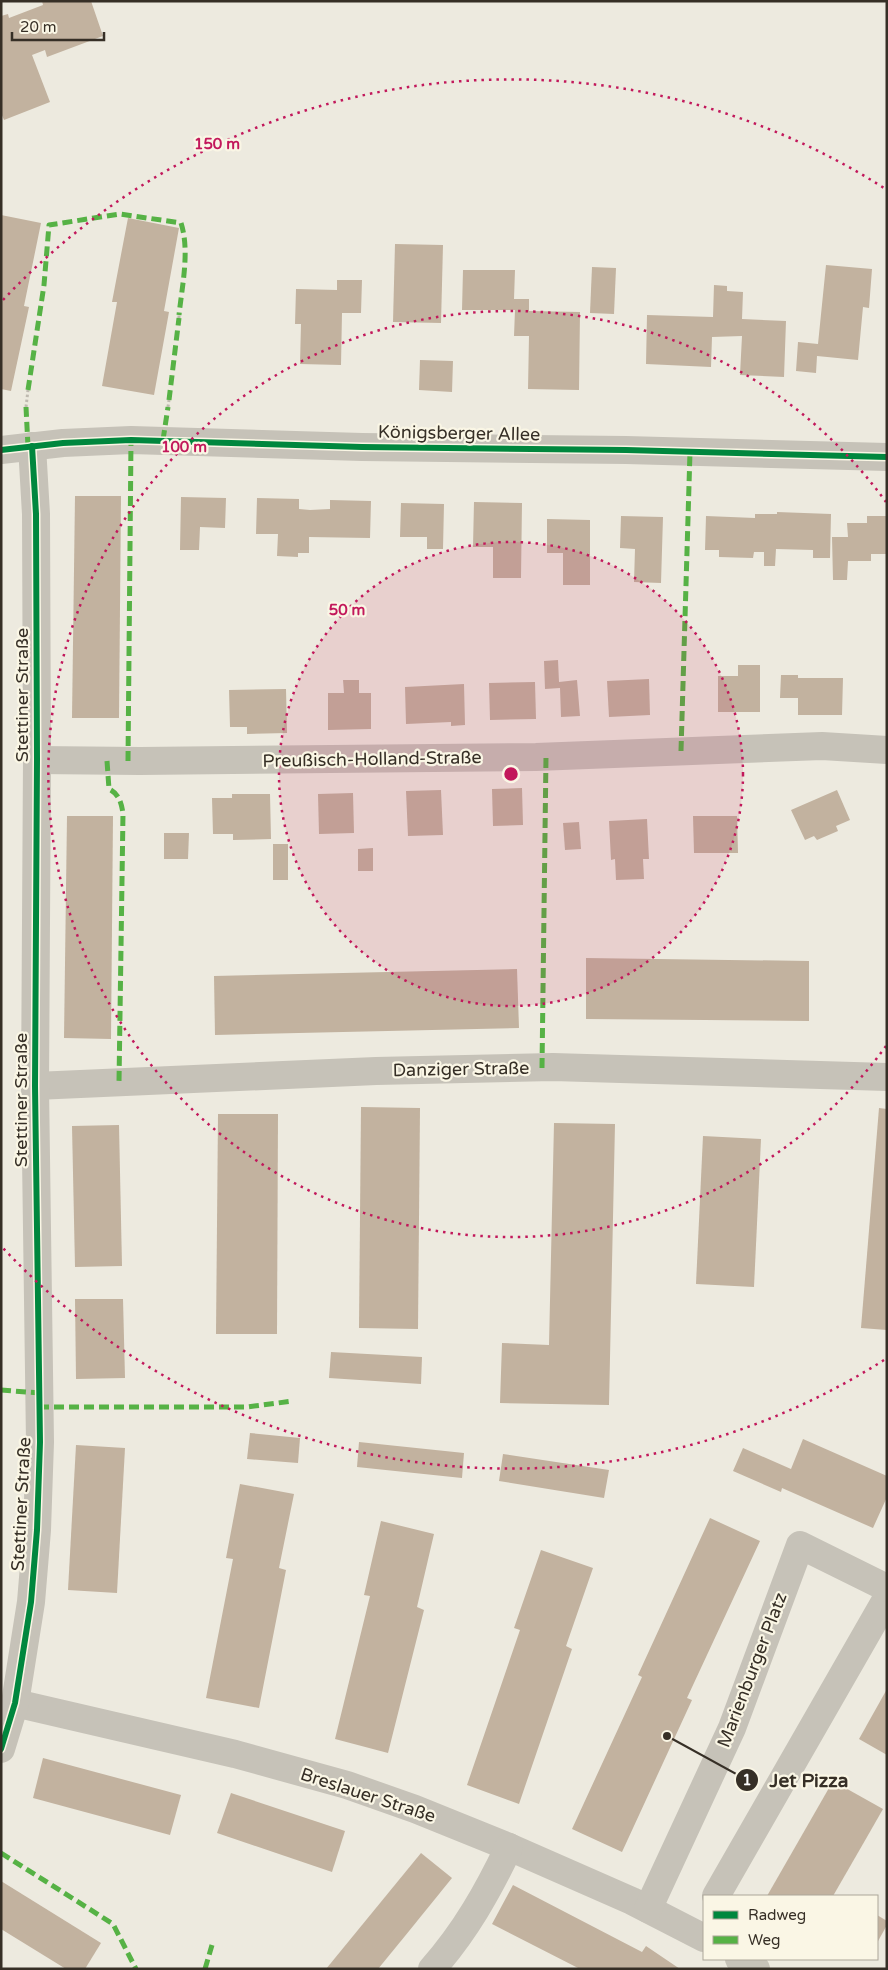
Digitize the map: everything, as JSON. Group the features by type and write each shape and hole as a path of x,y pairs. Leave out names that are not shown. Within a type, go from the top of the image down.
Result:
{"street":[{"name":"Königsberger Allee","path":"1,450 99,441 146,440 362,447 626,450 887,456"},
{"name":"Stettiner Straße","path":"1,1749 15,1703 30,1602 37,1530 40,1442 35,1086 36,514 32,446"},
{"name":"Preußisch-Holland-Straße","path":"37,760 140,761 536,757 822,746 887,750"},
{"name":"Danziger Straße","path":"35,1086 376,1071 547,1068 887,1078"},
{"name":"Marienburger Platz","path":"648,1909 732,1728 800,1545 887,1588"},
{"path":"717,1895 887,1598"},
{"name":"Breslauer Straße","path":"15,1703 235,1754 347,1784 509,1846 648,1909 701,1930"},
{"path":"432,1969 471,1918 492,1882 509,1846"}],"path":[{"path":"26,408 28,390"},
{"path":"168,400 168,407"}],"building":[{"path":"42,1 91,1 103,36 47,57 45,50 32,55 50,102 4,120 1,113 1,16 8,14 9,18 43,5"},
{"path":"1,215 41,223 24,306 29,307 11,391 1,389"},
{"path":"128,218 179,228 164,311 169,312 154,395 102,386 117,302 112,302"},
{"path":"395,244 443,245 441,323 393,322"},
{"path":"826,265 872,269 869,308 863,307 858,360 817,356 816,373 796,371 798,342 818,344"},
{"path":"592,267 616,268 614,314 590,313"},
{"path":"463,270 515,270 514,299 529,299 529,311 580,312 579,390 528,389 529,336 514,336 515,310 462,310"},
{"path":"337,280 362,280 361,313 342,313 341,365 300,364 301,324 295,324 296,289 337,290"},
{"path":"714,285 727,286 727,291 743,292 742,319 786,321 784,377 740,375 742,336 712,337 711,367 646,364 647,315 713,317"},
{"path":"420,360 453,361 452,392 419,390"},
{"path":"75,496 121,496 119,718 72,718"},
{"path":"181,497 226,498 225,528 200,527 199,550 180,550"},
{"path":"257,498 299,499 299,509 310,510 330,509 330,500 371,501 370,538 309,537 309,553 298,553 298,557 277,556 278,534 256,534"},
{"path":"474,502 522,503 521,578 493,578 493,547 473,547"},
{"path":"401,503 444,504 443,549 427,549 427,537 400,537"},
{"path":"777,512 831,514 830,558 813,558 813,550 776,549 775,566 764,566 764,552 754,552 753,558 719,557 719,550 705,550 706,516 755,518 755,514 777,514"},
{"path":"621,516 663,517 661,583 634,582 635,549 620,548"},
{"path":"867,516 887,516 887,554 871,554 871,561 848,561 847,580 833,580 832,537 848,537 847,523 867,523"},
{"path":"547,519 590,520 590,585 563,585 563,553 547,553"},
{"path":"558,660 559,682 577,680 580,716 561,717 560,688 545,689 544,661"},
{"path":"738,665 760,665 760,712 718,712 718,676 738,676"},
{"path":"781,675 798,675 798,678 843,678 842,715 798,715 798,698 780,698"},
{"path":"649,679 650,715 609,717 607,681"},
{"path":"343,680 359,680 359,693 371,693 371,729 328,730 328,693 344,693"},
{"path":"535,682 536,719 490,720 489,683"},
{"path":"464,684 465,725 451,726 451,722 406,724 405,687"},
{"path":"286,689 287,733 247,734 247,727 230,727 229,690"},
{"path":"522,788 523,825 493,826 492,789"},
{"path":"441,790 443,835 408,836 406,791"},
{"path":"837,790 850,820 836,826 838,831 817,840 814,836 805,840 791,810"},
{"path":"353,793 354,833 319,834 318,794"},
{"path":"232,794 270,794 271,839 233,840 233,834 213,834 212,798 232,798"},
{"path":"67,816 113,816 111,1039 64,1038"},
{"path":"693,816 737,816 738,853 694,853"},
{"path":"647,819 649,859 643,859 644,879 616,880 615,859 611,860 609,821"},
{"path":"579,822 581,849 565,850 563,823"},
{"path":"164,833 189,833 188,859 164,859"},
{"path":"273,844 288,844 288,880 273,880"},
{"path":"373,848 373,871 358,871 358,849"},
{"path":"586,958 809,961 809,1021 586,1019"},
{"path":"517,969 519,1028 215,1035 214,976"},
{"path":"361,1107 420,1108 418,1329 359,1328"},
{"path":"879,1108 887,1109 887,1330 861,1328"},
{"path":"218,1114 278,1114 277,1334 216,1334"},
{"path":"554,1123 615,1124 609,1405 500,1403 502,1343 549,1345"},
{"path":"119,1125 122,1266 75,1267 72,1126"},
{"path":"703,1136 761,1139 754,1287 696,1284"},
{"path":"75,1299 123,1299 125,1378 76,1379"},
{"path":"331,1352 422,1357 421,1384 329,1378"},
{"path":"250,1433 300,1438 298,1463 247,1459"},
{"path":"803,1439 887,1476 887,1497 873,1528 782,1488 781,1492 733,1471 743,1448 791,1469"},
{"path":"359,1442 464,1453 462,1478 357,1467"},
{"path":"76,1445 125,1448 117,1593 68,1590"},
{"path":"503,1454 609,1470 604,1498 499,1481"},
{"path":"240,1484 294,1494 279,1568 286,1570 259,1708 206,1698 233,1559 226,1558"},
{"path":"710,1518 760,1541 687,1698 692,1700 622,1852 572,1829 642,1677 638,1675"},
{"path":"381,1521 434,1534 417,1607 424,1610 388,1753 335,1739 370,1596 364,1595"},
{"path":"541,1550 593,1568 566,1646 572,1649 519,1804 467,1785 520,1630 514,1628"},
{"path":"887,1689 887,1755 859,1739"},
{"path":"43,1758 181,1795 170,1835 33,1798"},
{"path":"833,1781 883,1809 834,1895 768,1895"},
{"path":"231,1793 345,1831 332,1872 217,1833"},
{"path":"421,1853 452,1878 378,1969 326,1969"},
{"path":"1,1881 101,1943 85,1969 66,1969 1,1929"},
{"path":"513,1885 642,1952 646,1946 680,1969 580,1969 492,1924"},
{"path":"878,1916 887,1921 887,1925 878,1941"}],"marked path":[{"path":"28,390 44,285 49,225 120,214 181,223 184,234 185,257 179,315"},
{"path":"169,400 179,318"},
{"path":"26,407 28,447"},
{"path":"163,440 168,407"},
{"path":"128,761 131,440"},
{"path":"681,751 690,452"},
{"path":"542,1068 546,756"},
{"path":"107,761 109,789 119,799 123,813 119,1082"},
{"path":"1,1390 40,1393"},
{"path":"39,1407 247,1407 293,1401"},
{"path":"1,1853 113,1924 136,1969"},
{"path":"205,1969 212,1945"}],"cycle path":[{"path":"1,450 63,443 131,440 362,447 626,450 887,457"},
{"path":"1,1749 15,1703 31,1602 37,1530 40,1442 35,1086 36,514 32,446"}],"place":[{"name":"Jet Pizza","path":"667,1736"}]}
